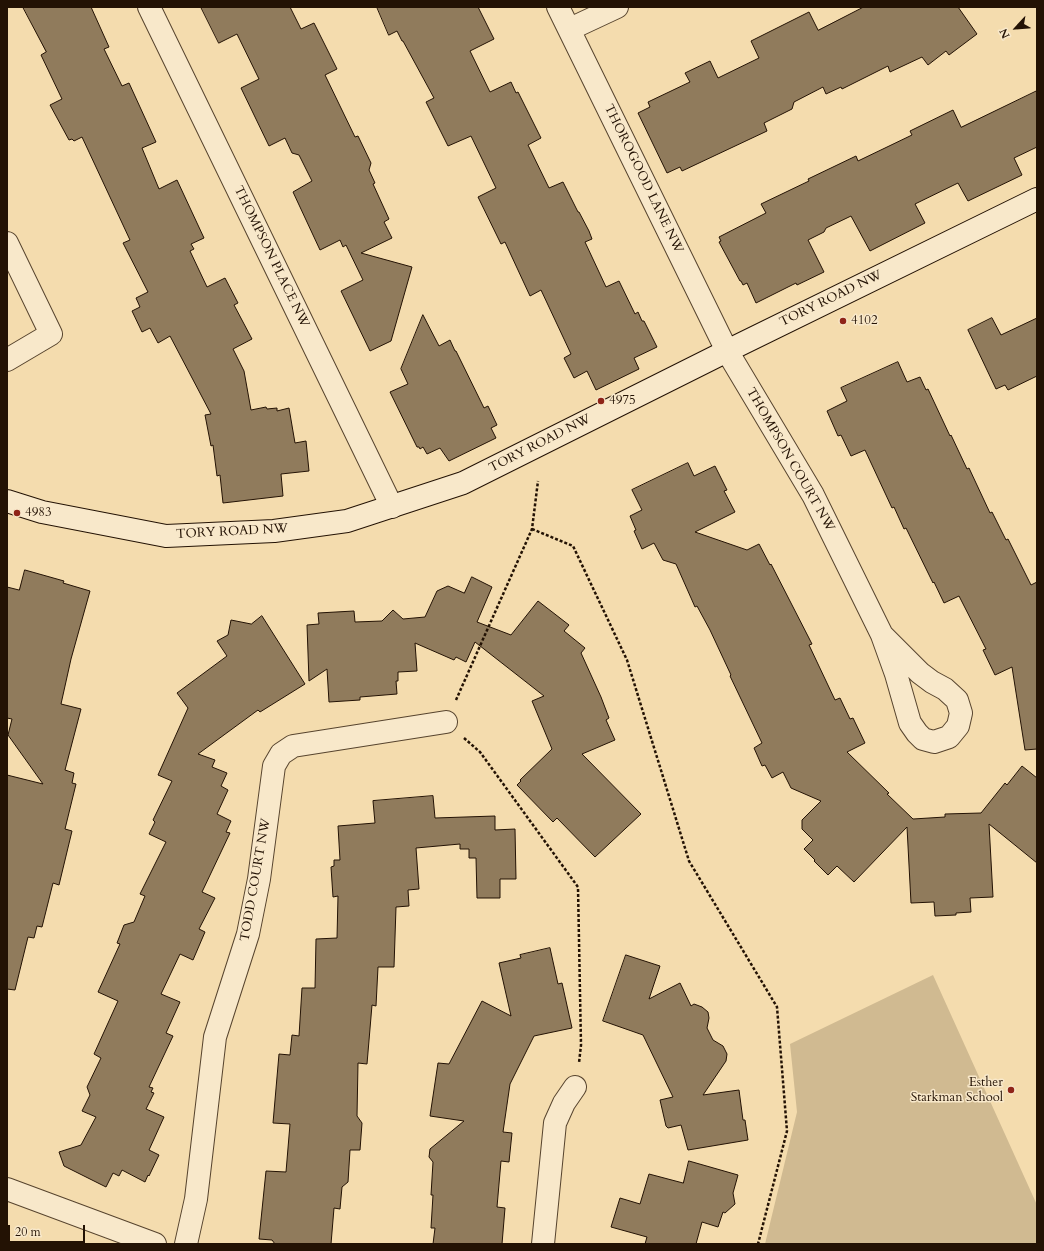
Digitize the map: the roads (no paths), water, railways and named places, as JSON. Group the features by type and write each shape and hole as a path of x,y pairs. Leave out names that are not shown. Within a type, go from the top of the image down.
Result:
{"street":[{"name":"THOMPSON PLACE NW","path":"149,7 392,507"},
{"name":"THOROGOOD LANE NW","path":"558,7 727,351"},
{"path":"570,30 617,7"},
{"name":"TORY ROAD NW","path":"7,501 42,512 166,536 274,531 347,521 462,483 1037,199"},
{"path":"7,243 51,334 7,360"},
{"name":"THOMPSON COURT NW","path":"727,351 813,495 882,635 896,674 910,723 923,739 934,742 949,737 958,726 961,713 957,700 945,689 920,673 882,635"},
{"name":"TODD COURT NW","path":"186,1244 196,1199 215,1036 248,934 259,879 274,766 281,754 293,746 446,722"},
{"path":"543,1244 555,1123 564,1103 575,1087"},
{"path":"7,1189 155,1244"}],"place":[{"name":"4102","path":"843,321"},
{"name":"4975","path":"601,401"},
{"name":"4983","path":"17,513"},
{"name":"Esther Starkman School","path":"1011,1090"}]}
